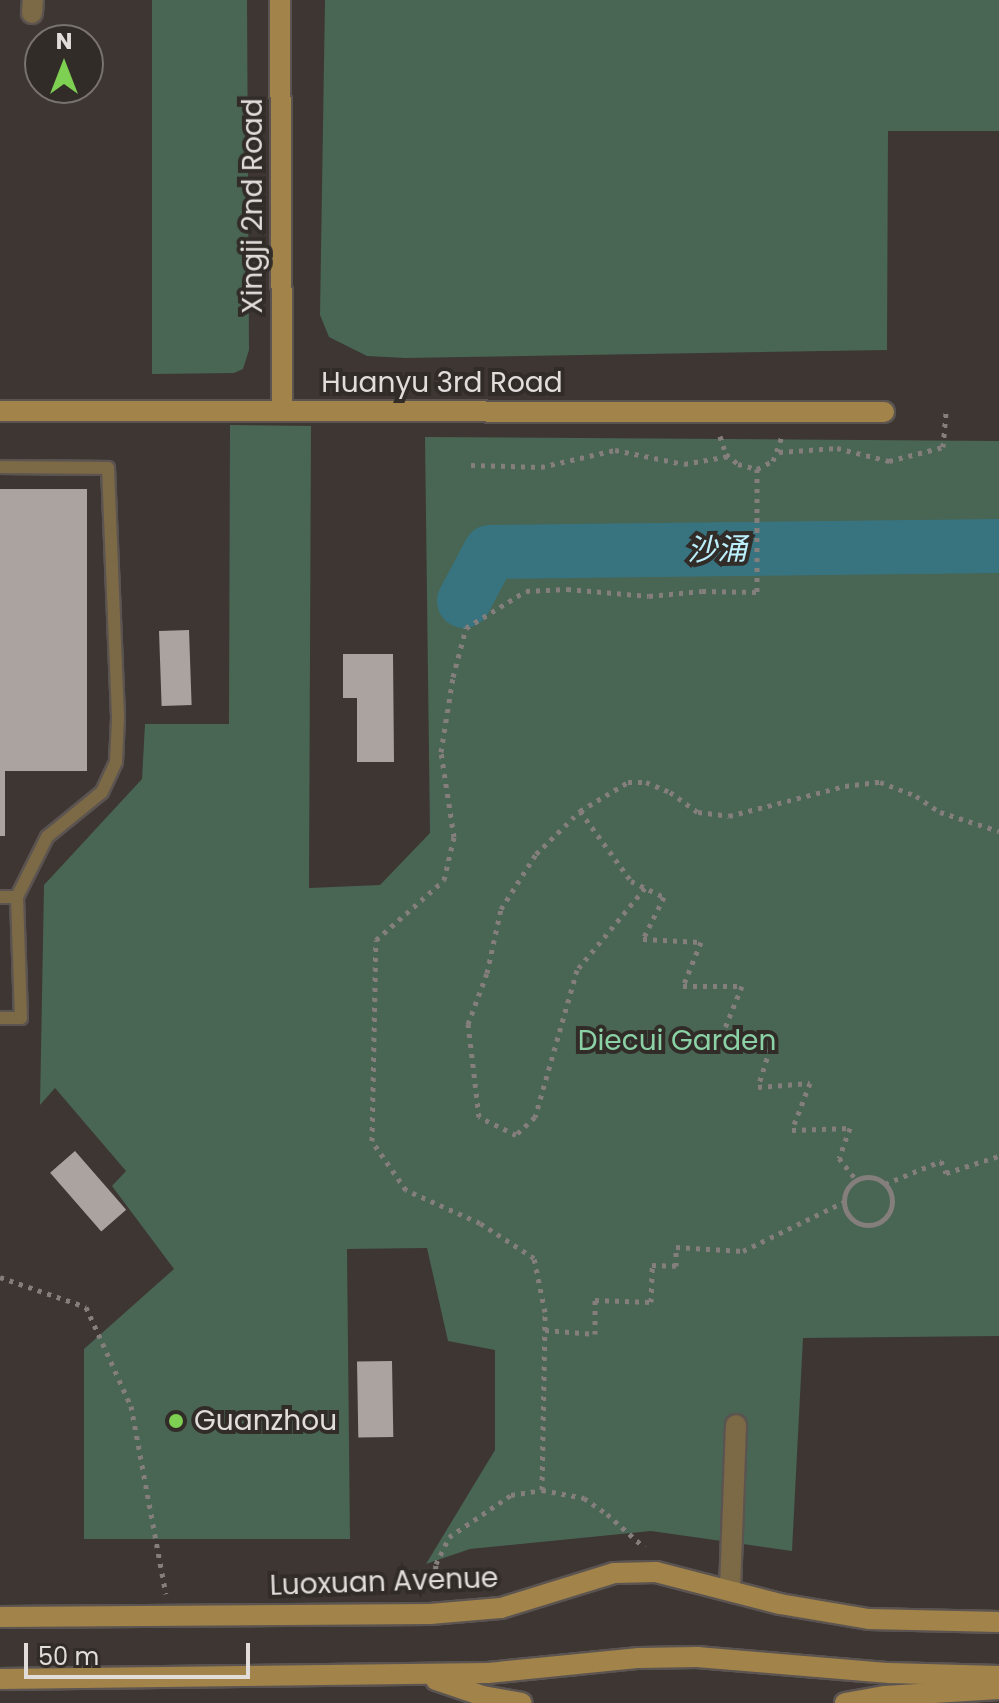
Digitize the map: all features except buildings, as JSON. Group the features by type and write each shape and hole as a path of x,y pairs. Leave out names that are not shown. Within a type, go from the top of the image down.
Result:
{"main road":[{"name":"Xingji 2nd Road","path":"280,0 282,411"},
{"name":"Huanyu 3rd Road","path":"0,411 884,412"},
{"name":"Luoxuan Avenue","path":"0,1617 430,1614 501,1608 614,1573 656,1572 780,1604 869,1619 999,1622"},
{"path":"0,1679 488,1673 639,1658 697,1657 889,1673 999,1676"},
{"path":"421,1675 483,1696 521,1703"},
{"path":"845,1703 885,1696 999,1689"}],"street":[{"path":"730,1589 736,1425"}],"lane":[{"path":"0,467 108,468 118,703 116,762 102,792 47,837 17,897 21,1018 0,1018"},
{"path":"0,897 17,897"}],"path":[{"path":"717,412 720,438 729,456 746,468 757,469 773,461 779,452 784,412"},
{"path":"779,452 837,448 889,461 943,447 946,412"},
{"path":"471,465 541,467 615,450 684,464 729,456"},
{"path":"542,1490 545,1312 534,1258 480,1223 406,1190 372,1141 376,940 444,880 454,837 441,752 453,677 466,628 526,591 567,589 649,596 702,591 757,592 757,469"},
{"path":"645,888 577,970 535,1117 516,1135 479,1117 468,1024 487,973 501,909 536,854 580,811 628,782 646,782 670,792 698,812 729,816 845,786 880,782 916,796 940,812 999,831"},
{"path":"580,811 631,881 664,897 643,939 701,942 683,986 742,986 722,1035 773,1039 758,1087 810,1083 792,1130 850,1128 839,1158 856,1180"},
{"path":"885,1184 941,1161 946,1173 999,1156"},
{"path":"872,1177 885,1184 891,1193 891,1210 874,1225 852,1220 844,1202 845,1192 856,1180 872,1177"},
{"path":"545,1330 595,1334 595,1300 651,1302 652,1265 676,1266 676,1247 743,1251 844,1202"},
{"path":"0,1277 86,1307 131,1406 170,1615"},
{"path":"430,1614 436,1564 449,1537 511,1495 542,1490 584,1498 641,1542 656,1572"}],"green space":[{"path":"152,0 247,0 249,350 243,369 234,373 152,374"},
{"path":"325,0 999,0 999,131 888,131 887,350 405,358 367,356 329,337 320,315"},
{"name":"Diecui Garden","path":"230,425 311,426 309,888 380,885 430,833 425,437 999,441 999,1336 803,1338 792,1551 651,1531 470,1549 426,1564 495,1450 495,1350 448,1341 427,1248 347,1249 350,1539 84,1539 84,1349 174,1269 112,1186 126,1171 55,1088 40,1105 44,885 142,779 145,724 229,724"}],"waterway":[{"name":"沙涌","path":"464,601 490,552 999,546"}],"place":[{"name":"Guanzhou","path":"176,1421"}]}
